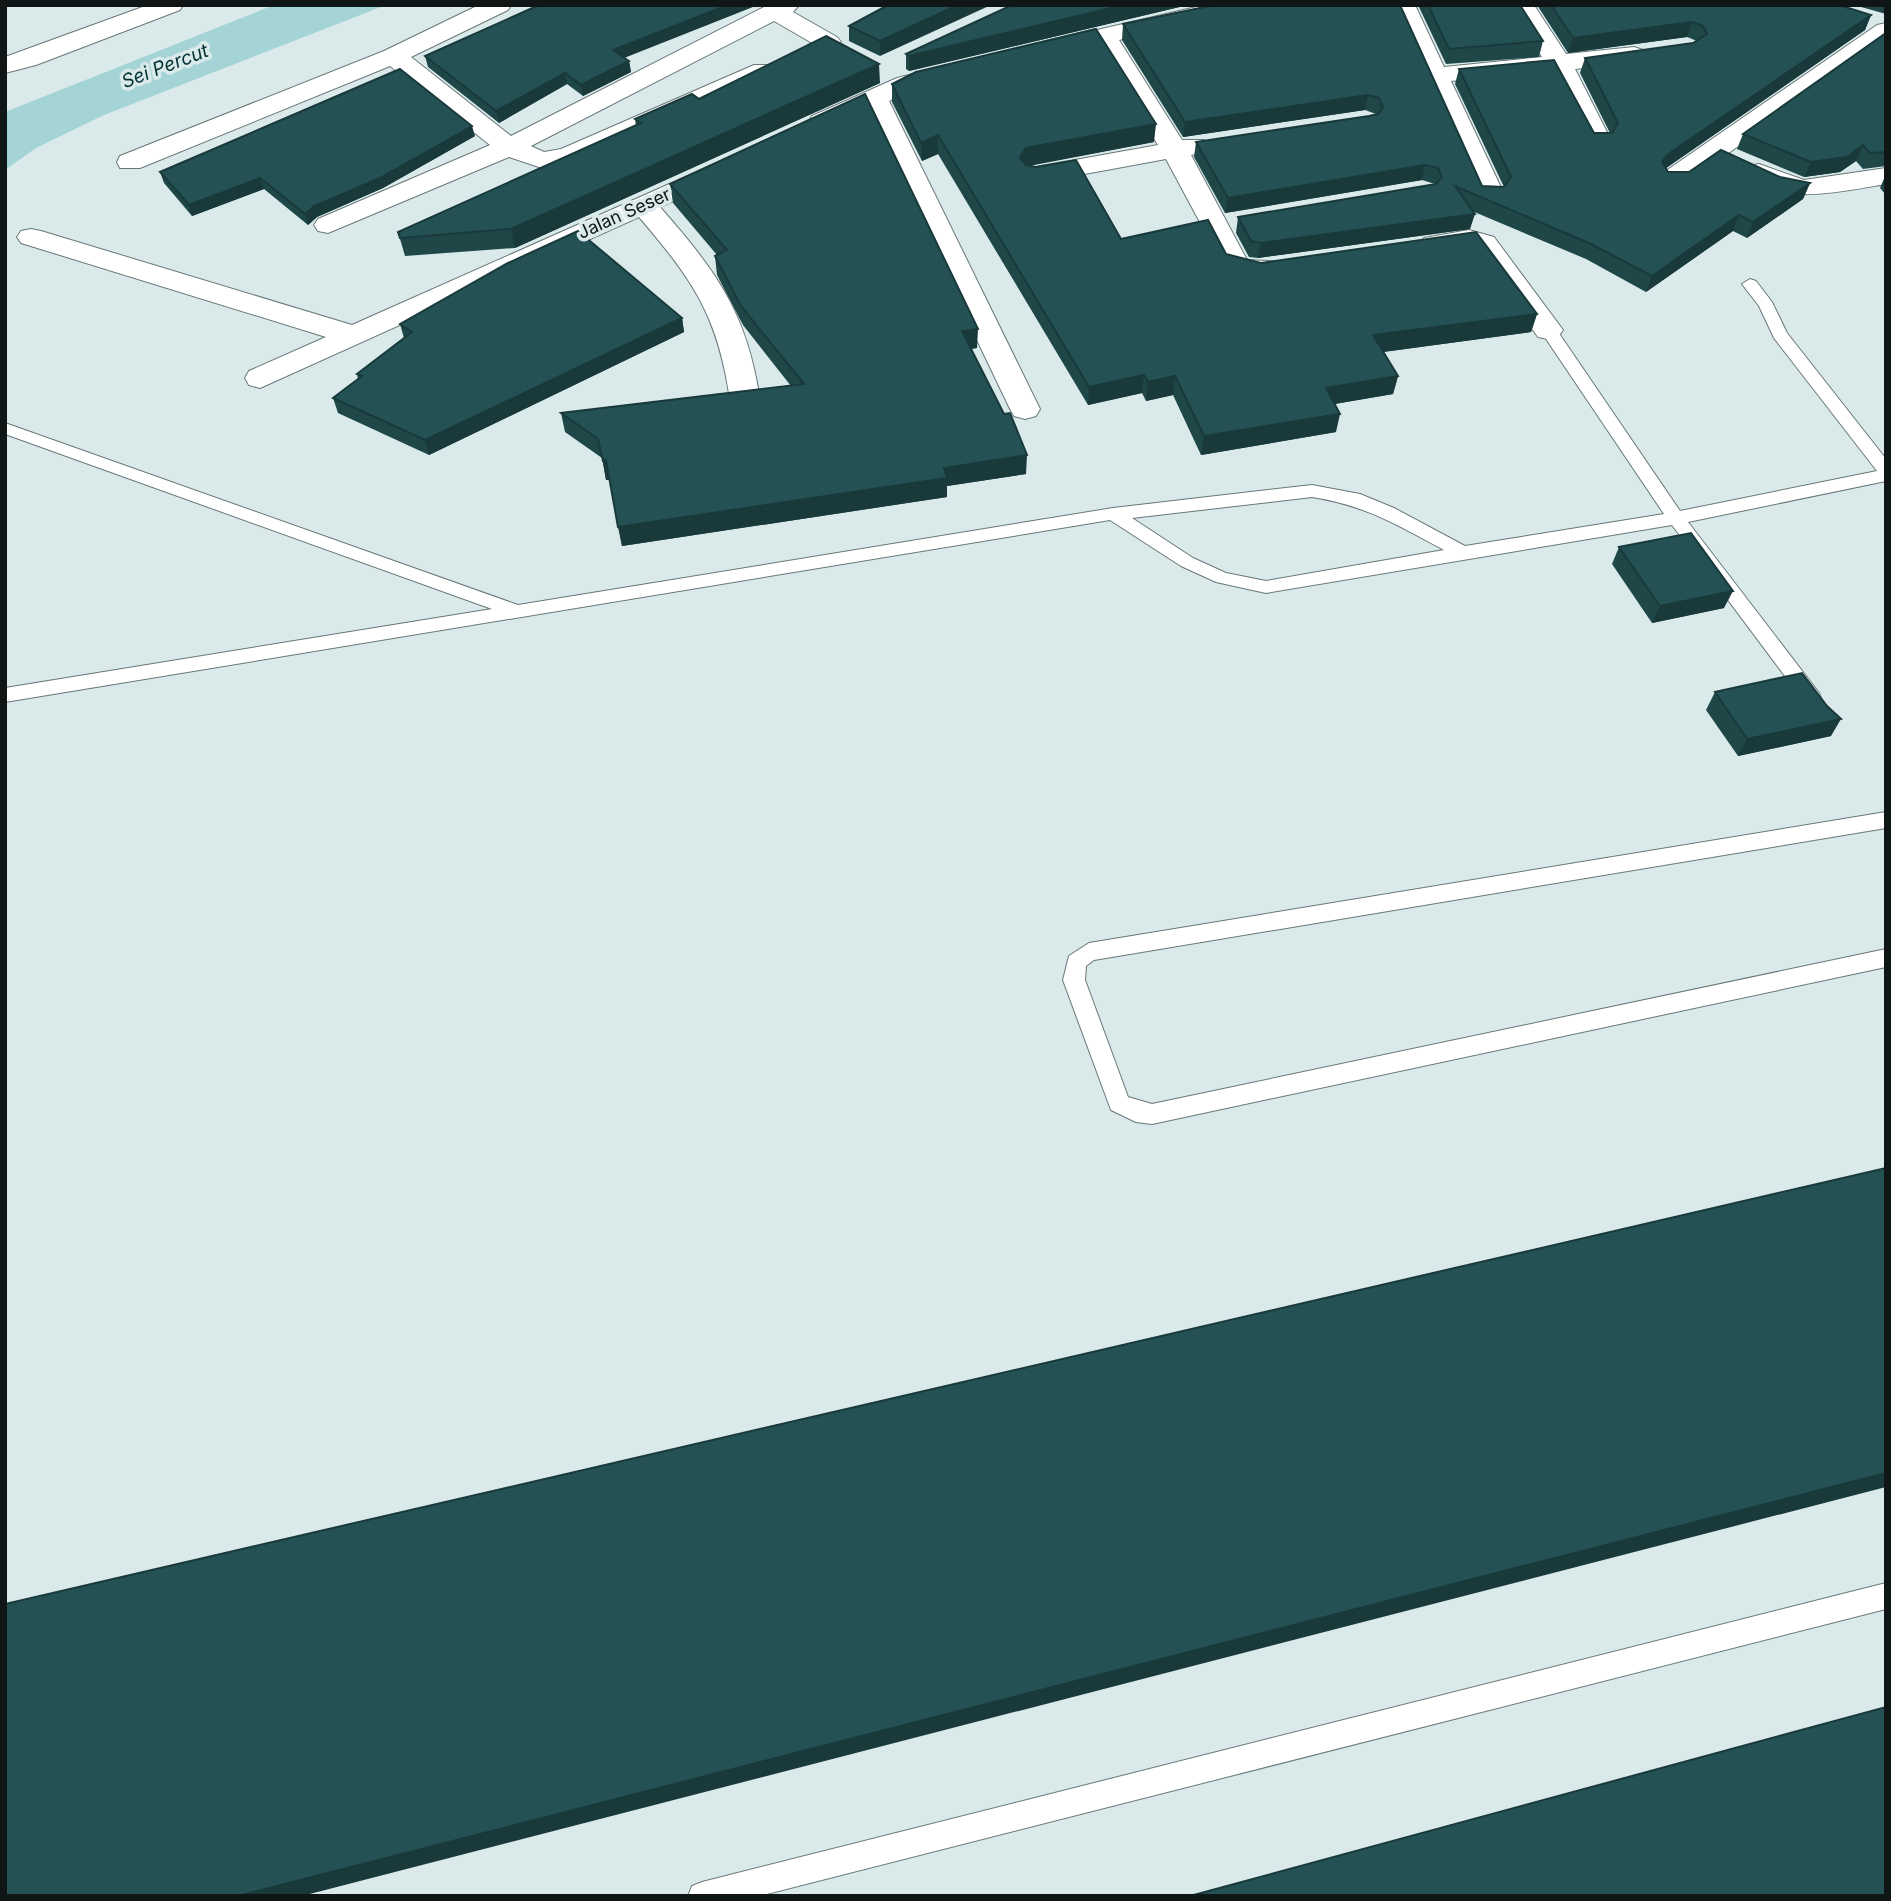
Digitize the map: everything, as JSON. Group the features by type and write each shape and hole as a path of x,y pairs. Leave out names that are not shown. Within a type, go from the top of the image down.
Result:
{"street":[{"path":"5,65 27,60 171,5"},
{"path":"130,162 393,56 499,5"},
{"path":"1024,54 1103,34 1144,14 1239,5"},
{"path":"1402,5 1437,75 1490,194"},
{"path":"1522,5 1560,65 1598,140"},
{"path":"328,225 509,147 781,8 838,47 797,55 555,159 542,160 509,147 393,56"},
{"path":"1859,17 1886,27"},
{"path":"1673,179 1886,27"},
{"path":"1103,34 1174,149 1226,224 1236,265 1245,270 1299,264"},
{"path":"1437,75 1560,65 1662,52"},
{"path":"802,131 874,97 906,70 972,67"},
{"path":"874,97 1024,409"},
{"path":"1035,175 1215,143"},
{"path":"1713,151 1786,184 1804,188 1886,176"},
{"name":"Jalan Seser","path":"260,378 741,159"},
{"path":"645,205 694,264 718,303 735,342 745,400"},
{"path":"31,237 355,336"},
{"path":"1407,248 1478,239 1488,248 1548,330"}],"lane":[{"path":"1113,514 1187,562 1222,578 1266,587 1675,518 1886,473 1780,334 1766,305 1750,284"},
{"path":"1548,330 1675,518 1826,717"},
{"path":"5,428 513,610"},
{"path":"5,695 1113,514 1312,491 1354,498 1388,512 1463,553"},
{"path":"1886,820 1089,953 1076,962 1074,981 1119,1103 1136,1112 1152,1114 1886,958"},
{"path":"702,1896 1886,1596"}],"water":[{"name":"Sei Percut","path":"274,5 386,5 104,115 36,148 5,170 5,112"}],"building":[{"path":"539,5 728,5 613,50 629,61 581,85 565,73 496,111 425,56"},
{"path":"888,5 958,5 880,41 849,26"},
{"path":"1012,5 1124,5 909,56 906,54"},
{"path":"1214,5 1400,5 1482,186 1504,187 1511,177 1459,69 1554,60 1594,133 1612,133 1618,123 1585,58 1693,43 1707,34 1703,26 1692,22 1573,38 1551,5 1839,5 1871,15 1667,155 1662,162 1668,172 1689,172 1721,150 1780,177 1810,183 1753,222 1739,215 1652,276 1591,244 1455,186 1475,214 1261,243 1251,241 1238,217 1436,184 1442,177 1438,168 1425,165 1228,198 1196,142 1369,116 1378,114 1383,107 1379,98 1368,95 1185,122 1123,24"},
{"path":"1428,5 1520,5 1543,41 1449,49"},
{"path":"1096,29 1156,124 1026,148 1020,158 1026,165 1036,167 1076,160 1121,239 1208,220 1226,254 1261,263 1476,232 1537,314 1373,335 1398,376 1326,388 1340,414 1204,436 1175,376 1148,382 1144,375 1089,387 938,135 921,143 892,84 916,72"},
{"path":"1886,33 1886,152 1870,153 1863,145 1847,157 1811,162 1743,134"},
{"path":"826,36 879,64 511,229 400,238 398,232 641,123 635,119 692,94 699,99"},
{"path":"400,69 472,126 380,178 314,206 305,214 260,178 189,205 160,172"},
{"path":"865,94 978,329 962,331 1004,414 1010,413 1027,455 944,468 947,478 618,527 606,460 603,461 598,439 561,413 804,384 741,306 715,256 727,250 670,184"},
{"path":"578,231 682,318 425,440 333,398 362,376 357,374 412,332 400,324 508,263"},
{"path":"1691,533 1733,591 1660,606 1619,547"},
{"path":"1802,673 1827,706 1841,719 1747,739 1715,692"},
{"path":"1886,1168 1886,1473 238,1896 5,1896 5,1604"},
{"path":"1886,1707 1886,1896 1190,1896"}]}
